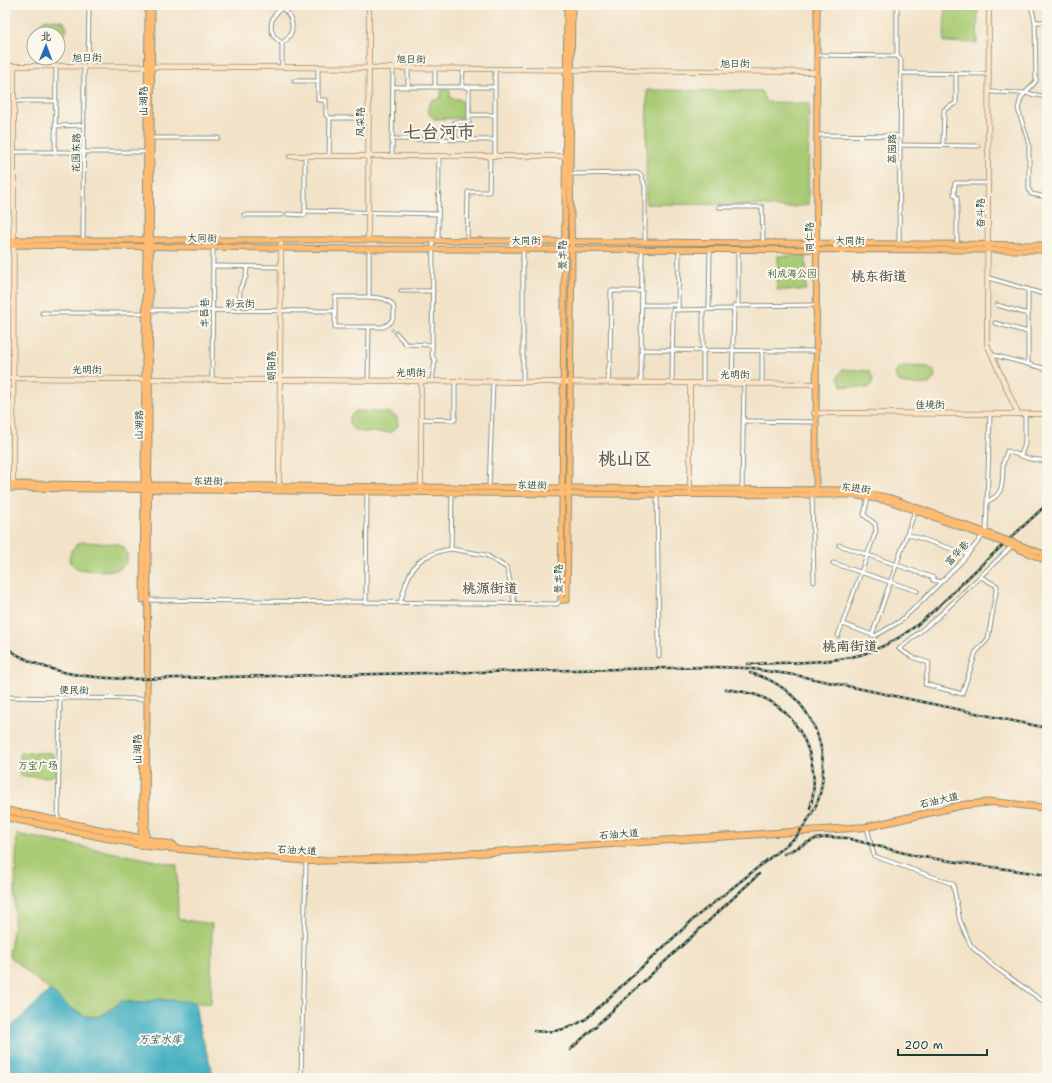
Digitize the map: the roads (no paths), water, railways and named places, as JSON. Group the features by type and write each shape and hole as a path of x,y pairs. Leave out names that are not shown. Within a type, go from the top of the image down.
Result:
{"highway":[{"name":"石油大道","path":"5,817 144,845 306,861 411,858 867,827 962,805 993,802 1047,808"},
{"name":"石油大道","path":"5,810 58,822 144,838 190,850"}],"main road":[{"name":"山湖路","path":"148,5 151,138 148,152"},
{"name":"山湖路","path":"144,845 143,699 147,379 146,311 149,66 152,5"},
{"name":"风采路","path":"368,240 369,5"},
{"name":"景丰路","path":"566,382 572,248 567,5"},
{"name":"景丰路","path":"561,600 565,492 566,382 563,242 568,70 572,5"},
{"name":"同仁路","path":"814,492 816,5"},
{"name":"奋斗路","path":"989,5 990,92 987,344 1018,414"},
{"name":"旭日街","path":"5,66 26,66"},
{"path":"13,486 14,66"},
{"name":"旭日街","path":"66,66 816,72"},
{"path":"290,156 565,156"},
{"name":"大同街","path":"5,240 13,243 147,246 434,249 738,249 899,245 957,245 989,248 1047,245"},
{"name":"大同街","path":"5,245 13,243 83,240 436,240 467,242 763,244 816,247 989,248 1047,250"},
{"name":"朝阳路","path":"279,489 281,240"},
{"name":"同仁路","path":"815,384 814,305 816,247"},
{"name":"光明街","path":"5,378 815,384"},
{"path":"421,381 421,488"},
{"path":"690,383 690,490"},
{"name":"同仁路","path":"814,492 815,413"},
{"name":"佳境街","path":"815,413 1047,414"},
{"name":"东进街","path":"5,484 13,486 279,489 367,492 814,492 849,490 891,498 1047,560"},
{"name":"东进街","path":"5,488 13,486"},
{"name":"山湖路","path":"144,838 147,600 145,487"},
{"name":"东进街","path":"279,489 489,488 565,492"},
{"name":"东进街","path":"657,492 690,490 742,490 814,492 852,495 889,501 984,534"},
{"name":"东进街","path":"1011,545 1047,556"}],"street":[{"name":"花园东路","path":"83,240 84,126 89,5"},
{"name":"荔园路","path":"897,5 897,56 901,60 899,245"},
{"path":"1030,5 1035,22 1036,81 1019,102 1018,109 1029,144 1029,189 1031,194 1047,197"},
{"path":"282,43 275,37 271,25 274,16 282,6 289,16 292,25 291,33 282,43 282,67"},
{"path":"1035,22 1047,22"},
{"path":"816,55 897,56"},
{"path":"55,152 56,66"},
{"path":"318,67 318,100 326,100 326,115 330,118 369,118"},
{"path":"392,156 393,68"},
{"path":"408,68 408,87"},
{"path":"435,69 435,87"},
{"path":"462,87 463,69"},
{"path":"467,242 468,192 489,192 495,140 495,69"},
{"path":"901,73 990,74"},
{"path":"943,145 944,110 956,103 956,73"},
{"path":"294,81 318,82"},
{"path":"393,87 495,87"},
{"path":"455,140 455,122 469,122 469,87"},
{"path":"990,92 1026,93 1047,97"},
{"path":"14,100 56,101"},
{"path":"469,115 495,115"},
{"path":"329,156 330,118"},
{"path":"55,126 84,126"},
{"path":"816,135 900,136"},
{"path":"151,138 218,138"},
{"path":"392,139 495,140"},
{"path":"900,145 978,146"},
{"path":"14,152 148,152"},
{"path":"287,214 305,215 305,156"},
{"path":"432,381 435,361 432,355 433,291 434,249 438,214 439,156"},
{"path":"570,174 637,173 641,175 645,186 645,243"},
{"path":"957,245 957,198 954,194 954,183 989,183"},
{"path":"718,207 762,207 763,244"},
{"path":"305,211 368,211 438,214"},
{"path":"244,214 281,215"},
{"name":"丰昌巷","path":"212,379 213,247"},
{"path":"369,248 369,297"},
{"path":"641,383 642,248"},
{"path":"523,249 523,382"},
{"path":"678,310 679,249"},
{"path":"709,309 710,249"},
{"path":"738,249 738,305"},
{"path":"213,266 281,267"},
{"path":"239,311 240,288 246,277 247,266"},
{"path":"988,278 1047,295"},
{"path":"1028,289 1028,364"},
{"path":"401,291 433,291"},
{"path":"608,382 610,363 611,291 642,291"},
{"path":"335,297 383,298 393,305 394,317 388,325 369,327 335,327 335,311 335,297"},
{"path":"642,305 678,305"},
{"path":"732,383 734,306 814,305"},
{"path":"997,305 1028,314"},
{"path":"703,309 703,383"},
{"path":"672,383 673,310 733,309"},
{"name":"彩云街","path":"42,313 146,311 335,311"},
{"path":"996,323 1028,332"},
{"path":"388,325 392,329"},
{"path":"368,380 369,327"},
{"path":"396,333 406,344 432,345"},
{"path":"641,350 814,351"},
{"path":"762,350 762,384"},
{"path":"993,355 1047,369"},
{"path":"421,419 455,420 455,381"},
{"path":"489,488 493,381"},
{"path":"742,490 744,383"},
{"path":"984,534 988,501 990,414"},
{"path":"1021,455 1024,444 1025,414"},
{"path":"743,421 814,422"},
{"path":"988,501 1000,492 1003,485 1003,465 1007,451 1030,459 1047,461"},
{"path":"366,602 367,492"},
{"path":"452,492 452,549"},
{"path":"657,492 659,656"},
{"path":"814,492 814,582"},
{"path":"838,636 876,527 873,522 864,515 868,498"},
{"path":"843,624 872,635 915,511"},
{"path":"907,534 968,554"},
{"name":"富华巷","path":"872,635 878,636 900,622 968,554 984,534"},
{"path":"839,545 934,578 933,580 940,582"},
{"path":"981,577 997,586 988,639 976,652 962,694 925,684 929,663 912,657 899,649 940,616 981,577 1011,545"},
{"path":"400,603 408,576 420,560 430,554 452,549 486,555 507,568 515,604"},
{"path":"833,563 917,592"},
{"path":"147,600 515,604 557,604 561,600"},
{"name":"便民街","path":"5,697 143,699"},
{"path":"58,822 60,698"},
{"path":"867,827 874,856 952,884 960,921 971,946 985,956 994,967 1047,1004"},
{"path":"301,1078 306,861"}],"water":[{"name":"万宝水库","path":"50,990 73,1010 80,1014 94,1017 104,1015 122,1001 138,1003 159,999 195,1002 198,1022 214,1078 5,1078 5,1033"}],"tunnel":[{"path":"391,329 396,333"}],"railway":[{"path":"748,664 818,661 846,658 877,649 893,641 922,621 1047,504"},
{"path":"5,647 20,656 50,669 83,676 133,679 716,667 745,668 795,675 1047,728"},
{"path":"534,1031 548,1032 562,1030 574,1026 586,1019 697,916 796,837 810,817 820,794 823,774 822,755 818,736 810,718 799,703 786,690 769,680 750,673"},
{"path":"726,689 753,694 772,702 785,713 796,726 805,741 810,757 813,775 813,792 810,808"},
{"path":"784,854 815,839 829,837 846,838 916,856 1047,875"},
{"path":"570,1050 759,874"}],"district":[{"name":"七台河市","path":"439,132"},
{"name":"桃东街道","path":"879,276"},
{"name":"桃山区","path":"625,459"},
{"name":"桃源街道","path":"490,588"},
{"name":"桃南街道","path":"850,646"}],"park label":[{"name":"利成海公园","path":"792,273"},
{"name":"万宝广场","path":"38,765"}]}
